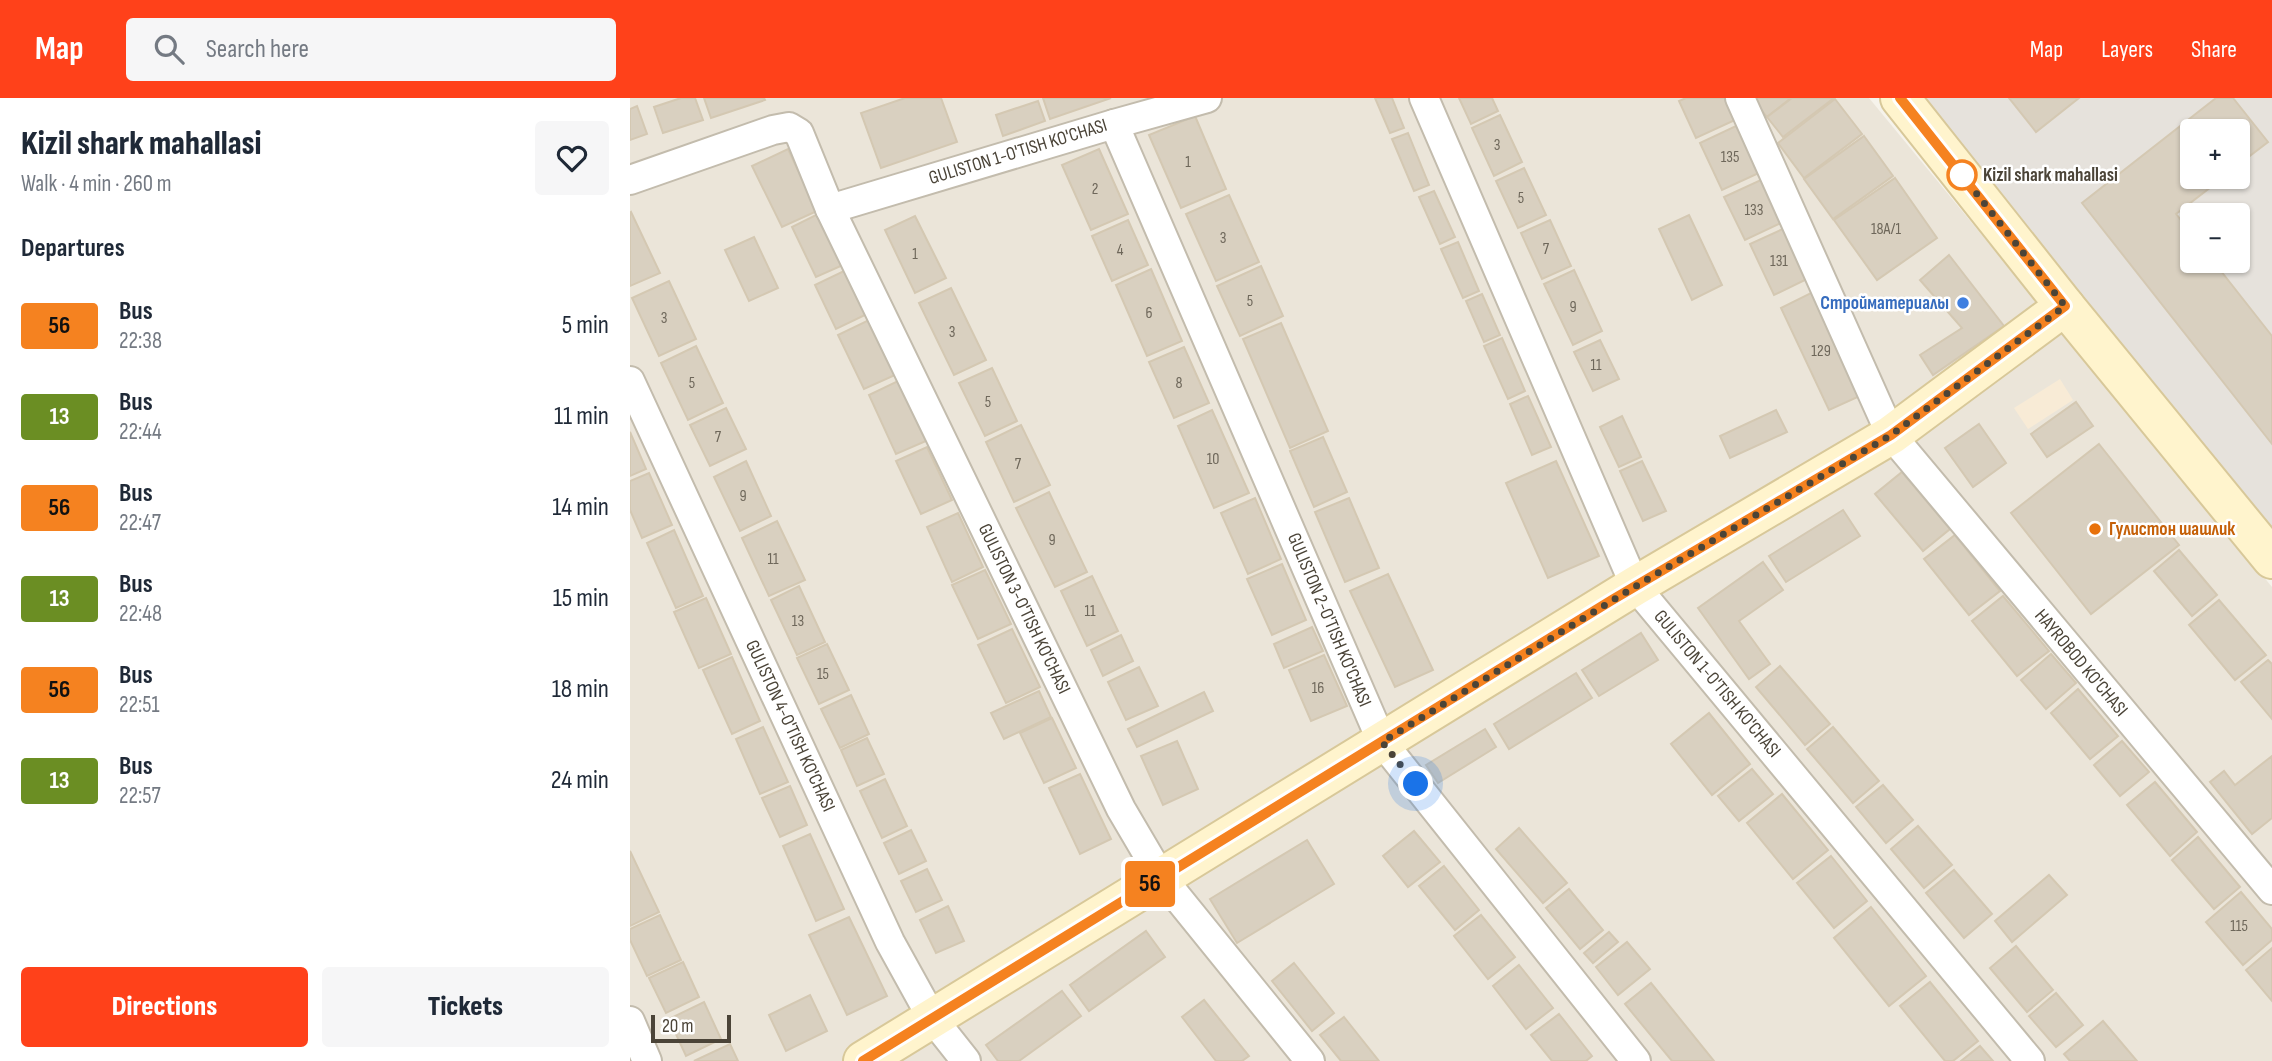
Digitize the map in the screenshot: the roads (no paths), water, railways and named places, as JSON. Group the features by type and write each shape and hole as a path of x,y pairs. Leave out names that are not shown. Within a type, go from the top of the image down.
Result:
{"main road":[{"path":"1900,98 2065,306 2272,559"},
{"path":"863,1061 1636,586 1891,435 2065,306"}],"street":[{"name":"GULISTON 1-O'TISH KO'CHASI","path":"830,209 1207,98"},
{"name":"GULISTON 1-O'TISH KO'CHASI","path":"1424,98 1636,586 2030,1061"},
{"name":"HAYROBOD KO'CHASI","path":"1740,98 1891,435 2272,890"},
{"name":"GULISTON 2-O'TISH KO'CHASI","path":"1114,124 1382,742 1636,1061"},
{"name":"GULISTON 3-O'TISH KO'CHASI","path":"630,180 773,130 789,127 799,133 830,209 1121,809 1161,877 1310,1061"},
{"name":"GULISTON 4-O'TISH KO'CHASI","path":"630,380 890,942 932,1018 966,1061"},
{"path":"630,1021 648,1061"}],"place":[{"name":"Kizil shark mahallasi","path":"1962,175"},
{"name":"Стройматериалы","path":"1963,303"},
{"name":"Гулистон шашлик","path":"2095,529"}]}
